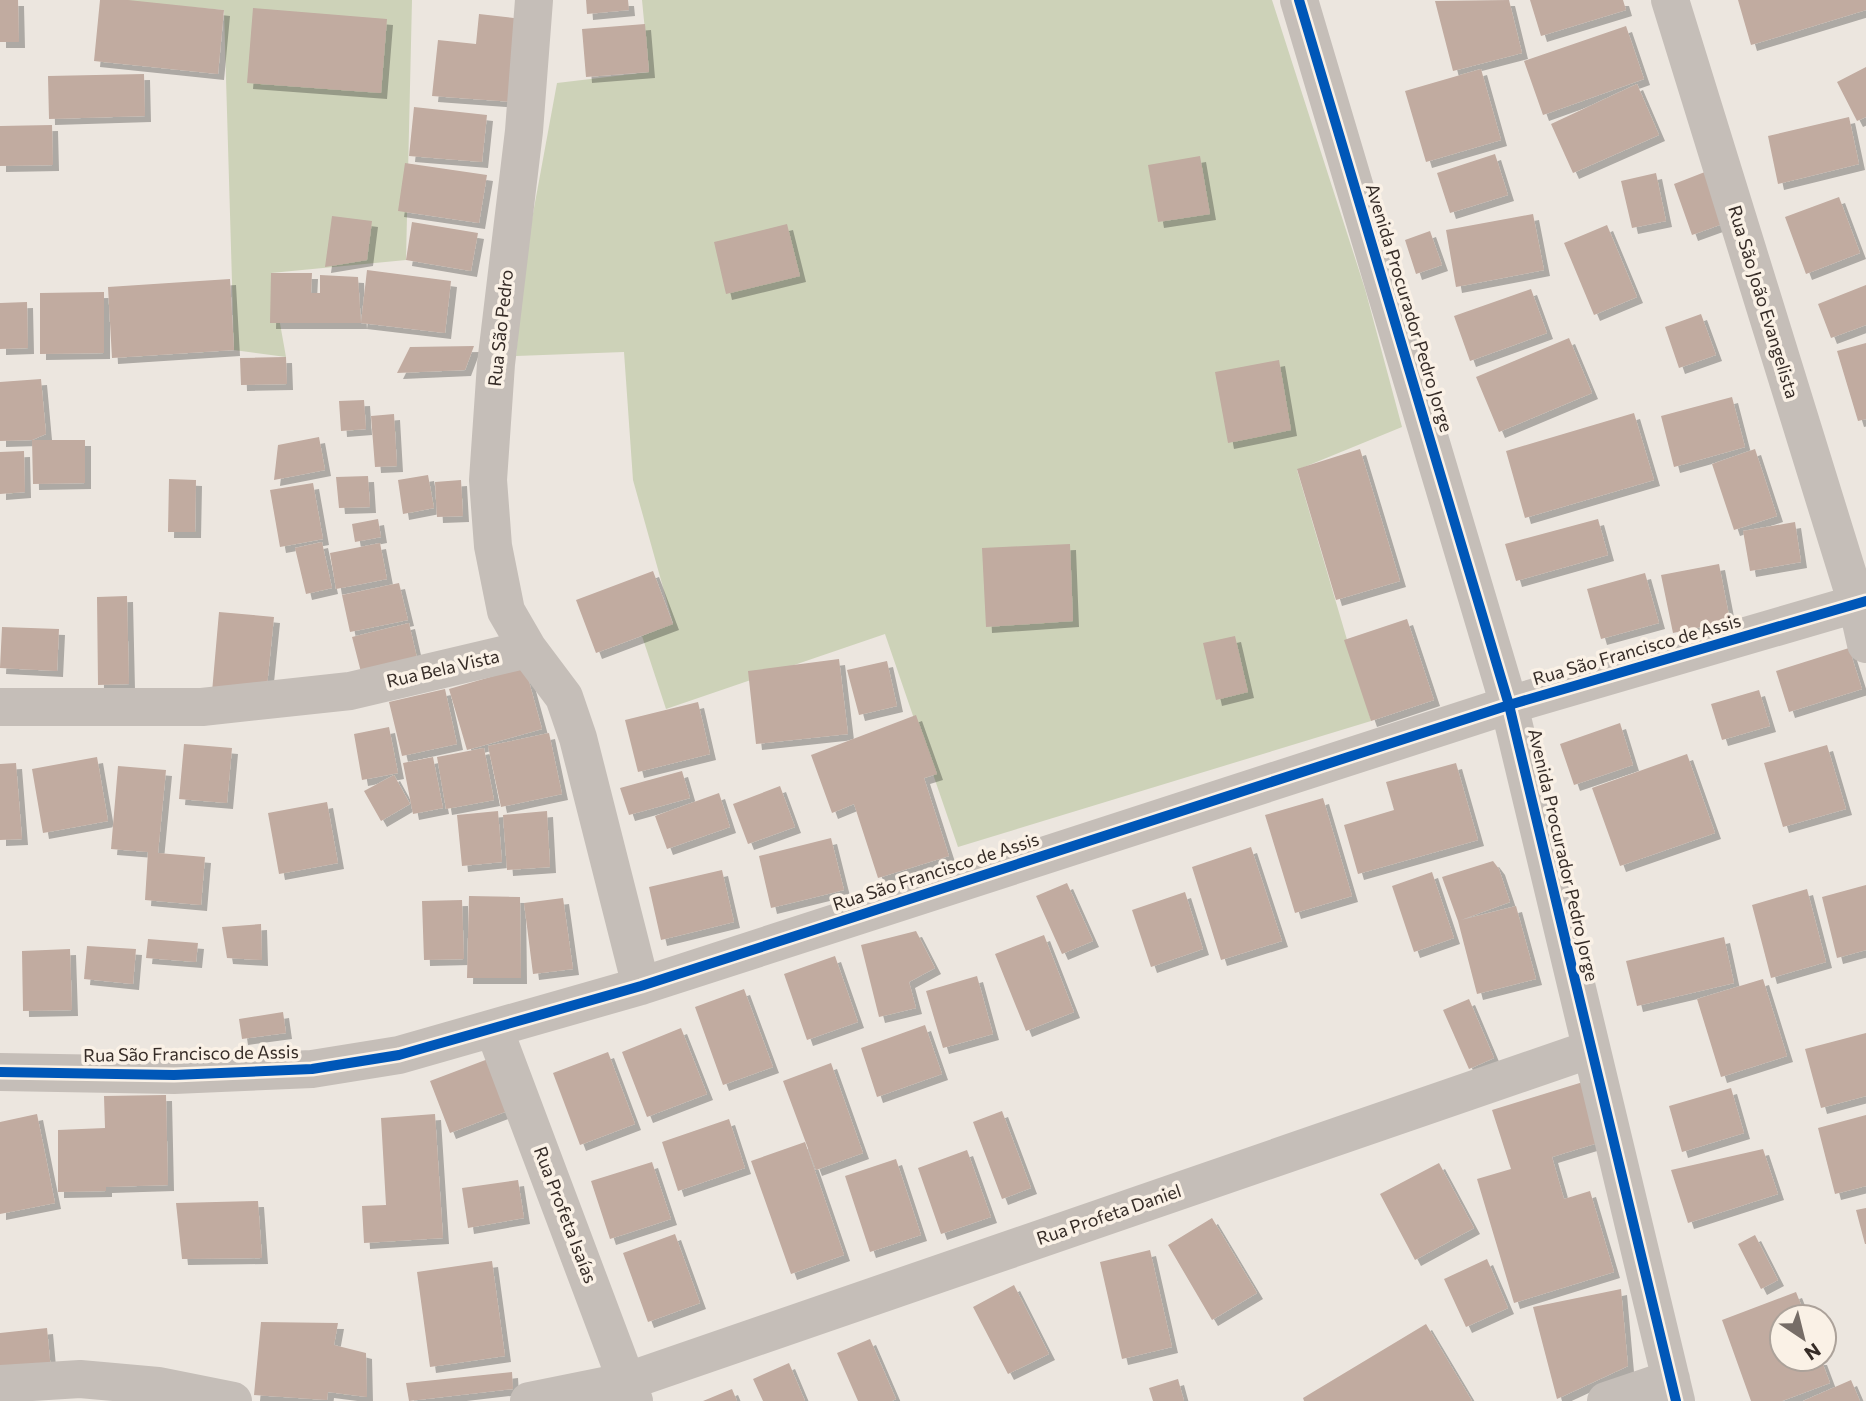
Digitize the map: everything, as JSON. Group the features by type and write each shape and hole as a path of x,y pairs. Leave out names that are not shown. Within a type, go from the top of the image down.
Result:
{"street":[{"name":"Rua São Pedro","path":"528,649 506,611 493,546 488,480 496,364 524,131 534,0"},
{"name":"Avenida Procurador Pedro Jorge","path":"1299,0 1509,705 1673,1390"},
{"name":"Rua São João Evangelista","path":"1670,0 1861,603 1866,644"},
{"name":"Rua São Francisco de Assis","path":"0,1072 174,1075 312,1069 399,1055 641,986 1509,705 1861,603"},
{"name":"Rua Bela Vista","path":"0,707 216,706 350,691 528,649"},
{"path":"528,649 564,697 578,738 641,986"},
{"name":"Rua Profeta Isaías","path":"494,1029 631,1391"},
{"name":"Rua Profeta Daniel","path":"528,1401 631,1391 1591,1049"},
{"path":"0,1384 80,1379 158,1386 232,1401"},
{"path":"1606,1401 1673,1390"}],"green space":[{"path":"113,0 412,0 406,260 271,273 286,357 234,350 224,10"},
{"path":"642,0 1272,0 1365,289 1402,427 1297,470 1371,721 958,847 885,634 666,709 642,636 673,623 633,480 624,352 516,356 525,257 557,83 649,72"}],"building":[{"path":"0,0 18,0 19,42 0,42"},
{"path":"100,0 128,0 224,10 218,74 94,61"},
{"path":"586,0 628,0 629,10 587,14"},
{"path":"1509,0 1522,53 1453,71 1435,1"},
{"path":"1530,0 1623,0 1626,10 1541,36"},
{"path":"1738,0 1866,0 1866,10 1751,45"},
{"path":"253,8 387,19 381,93 247,83"},
{"path":"479,14 522,19 513,102 432,96 438,40 476,44"},
{"path":"645,24 649,72 586,77 582,29"},
{"path":"1626,26 1644,79 1543,115 1524,61"},
{"path":"1866,67 1866,117 1857,121 1837,82"},
{"path":"1481,69 1501,140 1426,162 1405,91"},
{"path":"144,74 145,116 49,119 48,76"},
{"path":"1637,84 1659,135 1573,173 1551,124"},
{"path":"414,107 487,115 482,162 409,156"},
{"path":"1849,117 1859,164 1778,184 1768,136"},
{"path":"52,125 53,165 0,166 0,126"},
{"path":"1495,154 1508,195 1450,213 1437,173"},
{"path":"1200,156 1210,214 1158,222 1148,165"},
{"path":"405,163 487,175 479,223 398,211"},
{"path":"1710,170 1728,222 1692,235 1674,184"},
{"path":"1656,173 1666,221 1632,228 1621,181"},
{"path":"1839,197 1860,253 1806,274 1785,217"},
{"path":"1533,214 1544,270 1456,287 1446,230"},
{"path":"332,216 372,221 367,260 325,267"},
{"path":"412,222 478,233 471,271 406,260"},
{"path":"787,224 800,276 726,294 714,242"},
{"path":"1607,225 1637,297 1594,315 1564,243"},
{"path":"1430,231 1442,265 1416,274 1405,240"},
{"path":"367,270 451,281 445,333 361,323"},
{"path":"271,273 312,273 311,293 320,293 320,275 358,277 361,323 270,323"},
{"path":"230,279 234,350 112,358 108,287"},
{"path":"1866,285 1866,325 1831,338 1818,304"},
{"path":"1531,289 1547,333 1470,361 1454,316"},
{"path":"104,292 104,353 40,354 40,293"},
{"path":"27,302 28,348 0,349 0,303"},
{"path":"1701,314 1716,355 1679,368 1665,327"},
{"path":"1569,338 1592,393 1499,432 1476,377"},
{"path":"1866,343 1866,419 1858,421 1837,351"},
{"path":"474,346 465,370 397,373 410,347"},
{"path":"286,357 287,384 241,385 240,358"},
{"path":"1279,360 1291,430 1228,443 1215,372"},
{"path":"41,379 46,434 32,440 0,441 0,382"},
{"path":"1732,397 1745,447 1674,467 1661,416"},
{"path":"364,400 366,429 341,431 339,401"},
{"path":"1634,413 1654,480 1525,518 1506,451"},
{"path":"394,414 397,466 375,467 371,416"},
{"path":"319,437 325,470 274,480 278,445"},
{"path":"32,440 85,440 85,483 33,484"},
{"path":"1360,449 1400,581 1336,600 1297,469"},
{"path":"1755,449 1777,516 1734,530 1712,464"},
{"path":"24,451 25,492 0,494 0,452"},
{"path":"428,475 434,508 403,514 398,480"},
{"path":"368,476 370,507 339,508 336,477"},
{"path":"169,479 196,480 195,532 168,532"},
{"path":"461,480 463,516 437,517 435,482"},
{"path":"313,483 323,539 280,547 270,490"},
{"path":"378,519 381,537 355,542 352,524"},
{"path":"1598,519 1608,555 1516,581 1505,544"},
{"path":"1795,522 1801,562 1750,571 1743,531"},
{"path":"322,542 332,588 306,594 295,548"},
{"path":"380,543 387,579 336,589 330,553"},
{"path":"1070,544 1073,621 986,627 982,548"},
{"path":"1719,564 1730,621 1673,633 1661,575"},
{"path":"653,571 673,624 596,653 576,600"},
{"path":"1645,573 1659,623 1601,639 1587,589"},
{"path":"399,583 408,620 350,632 342,595"},
{"path":"127,596 129,684 98,685 97,597"},
{"path":"219,612 274,617 266,696 212,692"},
{"path":"1407,619 1434,700 1371,721 1344,640"},
{"path":"409,623 417,658 361,672 352,637"},
{"path":"2,627 59,629 57,671 0,668"},
{"path":"1235,636 1248,692 1216,700 1203,643"},
{"path":"1849,648 1862,689 1789,712 1776,671"},
{"path":"839,659 848,734 756,744 748,671"},
{"path":"887,661 897,706 859,715 847,670"},
{"path":"525,667 542,729 467,750 449,689"},
{"path":"445,689 457,744 402,756 389,702"},
{"path":"1759,690 1770,726 1722,740 1711,704"},
{"path":"698,702 710,754 638,772 625,720"},
{"path":"916,715 937,774 924,778 949,856 878,878 854,804 832,813 811,755"},
{"path":"1620,723 1633,765 1574,785 1560,744"},
{"path":"389,727 398,773 362,780 354,734"},
{"path":"549,733 562,794 501,807 488,746"},
{"path":"184,744 232,748 227,803 179,799"},
{"path":"1827,745 1846,809 1783,827 1764,763"},
{"path":"484,748 494,800 446,809 437,757"},
{"path":"1687,754 1715,833 1620,866 1592,788"},
{"path":"97,757 108,821 43,833 32,769"},
{"path":"433,757 443,808 413,814 403,763"},
{"path":"16,763 22,839 0,840 0,764"},
{"path":"1456,763 1478,840 1358,874 1344,825 1394,810 1386,782"},
{"path":"118,766 166,770 158,853 205,857 201,905 145,900 148,852 111,849"},
{"path":"682,771 690,798 629,815 620,788"},
{"path":"394,775 410,804 381,821 364,791"},
{"path":"780,786 795,827 748,844 733,804"},
{"path":"719,793 730,827 667,849 655,816"},
{"path":"1323,798 1352,896 1295,913 1265,815"},
{"path":"327,802 338,863 279,874 268,813"},
{"path":"498,811 502,862 462,866 457,815"},
{"path":"547,811 550,867 507,870 503,815"},
{"path":"831,838 844,890 771,908 759,856"},
{"path":"1251,847 1282,941 1221,960 1192,867"},
{"path":"1493,861 1499,869 1510,902 1461,920 1516,906 1536,979 1477,994 1458,921 1442,877"},
{"path":"722,870 734,922 661,940 649,887"},
{"path":"1432,872 1454,938 1414,952 1392,886"},
{"path":"1067,883 1093,941 1062,954 1036,896"},
{"path":"1866,885 1866,950 1837,958 1822,897"},
{"path":"1807,889 1826,962 1771,978 1752,905"},
{"path":"1185,892 1203,949 1151,967 1132,910"},
{"path":"469,896 520,897 521,978 467,978"},
{"path":"563,898 573,969 533,974 524,903"},
{"path":"462,900 464,959 424,960 422,901"},
{"path":"261,924 262,960 227,958 222,927"},
{"path":"916,931 935,968 909,982 916,1008 879,1017 861,945"},
{"path":"1044,935 1074,1012 1026,1031 995,954"},
{"path":"1724,937 1734,983 1637,1006 1626,961"},
{"path":"148,939 198,943 196,962 146,958"},
{"path":"87,946 136,949 133,984 84,979"},
{"path":"70,949 72,1010 23,1011 22,951"},
{"path":"835,956 858,1022 807,1040 784,974"},
{"path":"977,976 993,1034 943,1048 926,991"},
{"path":"1763,979 1787,1056 1721,1077 1697,999"},
{"path":"744,989 773,1067 723,1085 695,1007"},
{"path":"1469,999 1494,1058 1469,1069 1443,1010"},
{"path":"283,1012 286,1033 242,1039 239,1019"},
{"path":"925,1025 942,1074 877,1097 861,1048"},
{"path":"681,1028 707,1094 647,1117 622,1052"},
{"path":"1866,1033 1866,1096 1821,1108 1805,1049"},
{"path":"608,1052 635,1124 580,1145 553,1073"},
{"path":"496,1056 515,1108 450,1133 430,1081"},
{"path":"831,1063 863,1153 816,1170 783,1081"},
{"path":"1583,1082 1601,1142 1552,1157 1564,1199 1590,1191 1614,1272 1514,1303 1477,1179 1511,1169 1492,1110"},
{"path":"1731,1088 1744,1133 1682,1152 1669,1106"},
{"path":"166,1095 168,1185 58,1192 58,1130 105,1128 104,1096"},
{"path":"1002,1111 1031,1188 1002,1199 973,1122"},
{"path":"37,1114 55,1203 0,1214 0,1122"},
{"path":"435,1114 443,1238 364,1243 362,1206 386,1205 381,1118"},
{"path":"1866,1115 1866,1186 1835,1194 1818,1128"},
{"path":"729,1119 745,1168 678,1191 662,1142"},
{"path":"805,1142 844,1255 791,1274 751,1161"},
{"path":"1763,1149 1778,1194 1688,1223 1671,1170"},
{"path":"967,1150 991,1217 941,1234 918,1168"},
{"path":"896,1159 921,1235 870,1252 845,1176"},
{"path":"652,1162 671,1219 610,1239 591,1181"},
{"path":"1439,1163 1474,1228 1415,1260 1380,1194"},
{"path":"518,1180 524,1218 468,1228 462,1188"},
{"path":"258,1201 262,1258 182,1259 176,1203"},
{"path":"1866,1208 1866,1244 1865,1244 1856,1210"},
{"path":"1212,1218 1257,1293 1212,1320 1168,1245"},
{"path":"675,1234 700,1303 648,1322 623,1253"},
{"path":"1755,1235 1778,1280 1761,1289 1738,1244"},
{"path":"1150,1250 1172,1347 1122,1359 1100,1262"},
{"path":"1487,1259 1508,1308 1466,1327 1444,1279"},
{"path":"492,1261 505,1356 430,1367 417,1272"},
{"path":"1014,1285 1049,1354 1008,1374 973,1307"},
{"path":"1621,1289 1628,1366 1557,1399 1533,1307"},
{"path":"1796,1292 1800,1303 1768,1303 1768,1373 1826,1373 1830,1383 1782,1401 1751,1401 1722,1320"},
{"path":"261,1322 338,1323 334,1345 366,1353 367,1397 328,1392 327,1400 254,1395"},
{"path":"1426,1324 1472,1401 1304,1401 1303,1398"},
{"path":"47,1328 51,1371 0,1376 0,1333"},
{"path":"870,1339 896,1399 892,1401 858,1401 837,1353"},
{"path":"789,1363 805,1401 763,1401 753,1379"},
{"path":"512,1372 513,1389 409,1401 406,1383"},
{"path":"1178,1379 1184,1401 1153,1401 1149,1388"},
{"path":"1851,1380 1860,1401 1803,1401"},
{"path":"732,1389 737,1401 703,1401"}],"cycle path":[{"path":"1299,0 1509,705 1676,1401"},
{"path":"0,1072 174,1075 312,1069 399,1055 641,986 1509,705 1866,601"}]}
